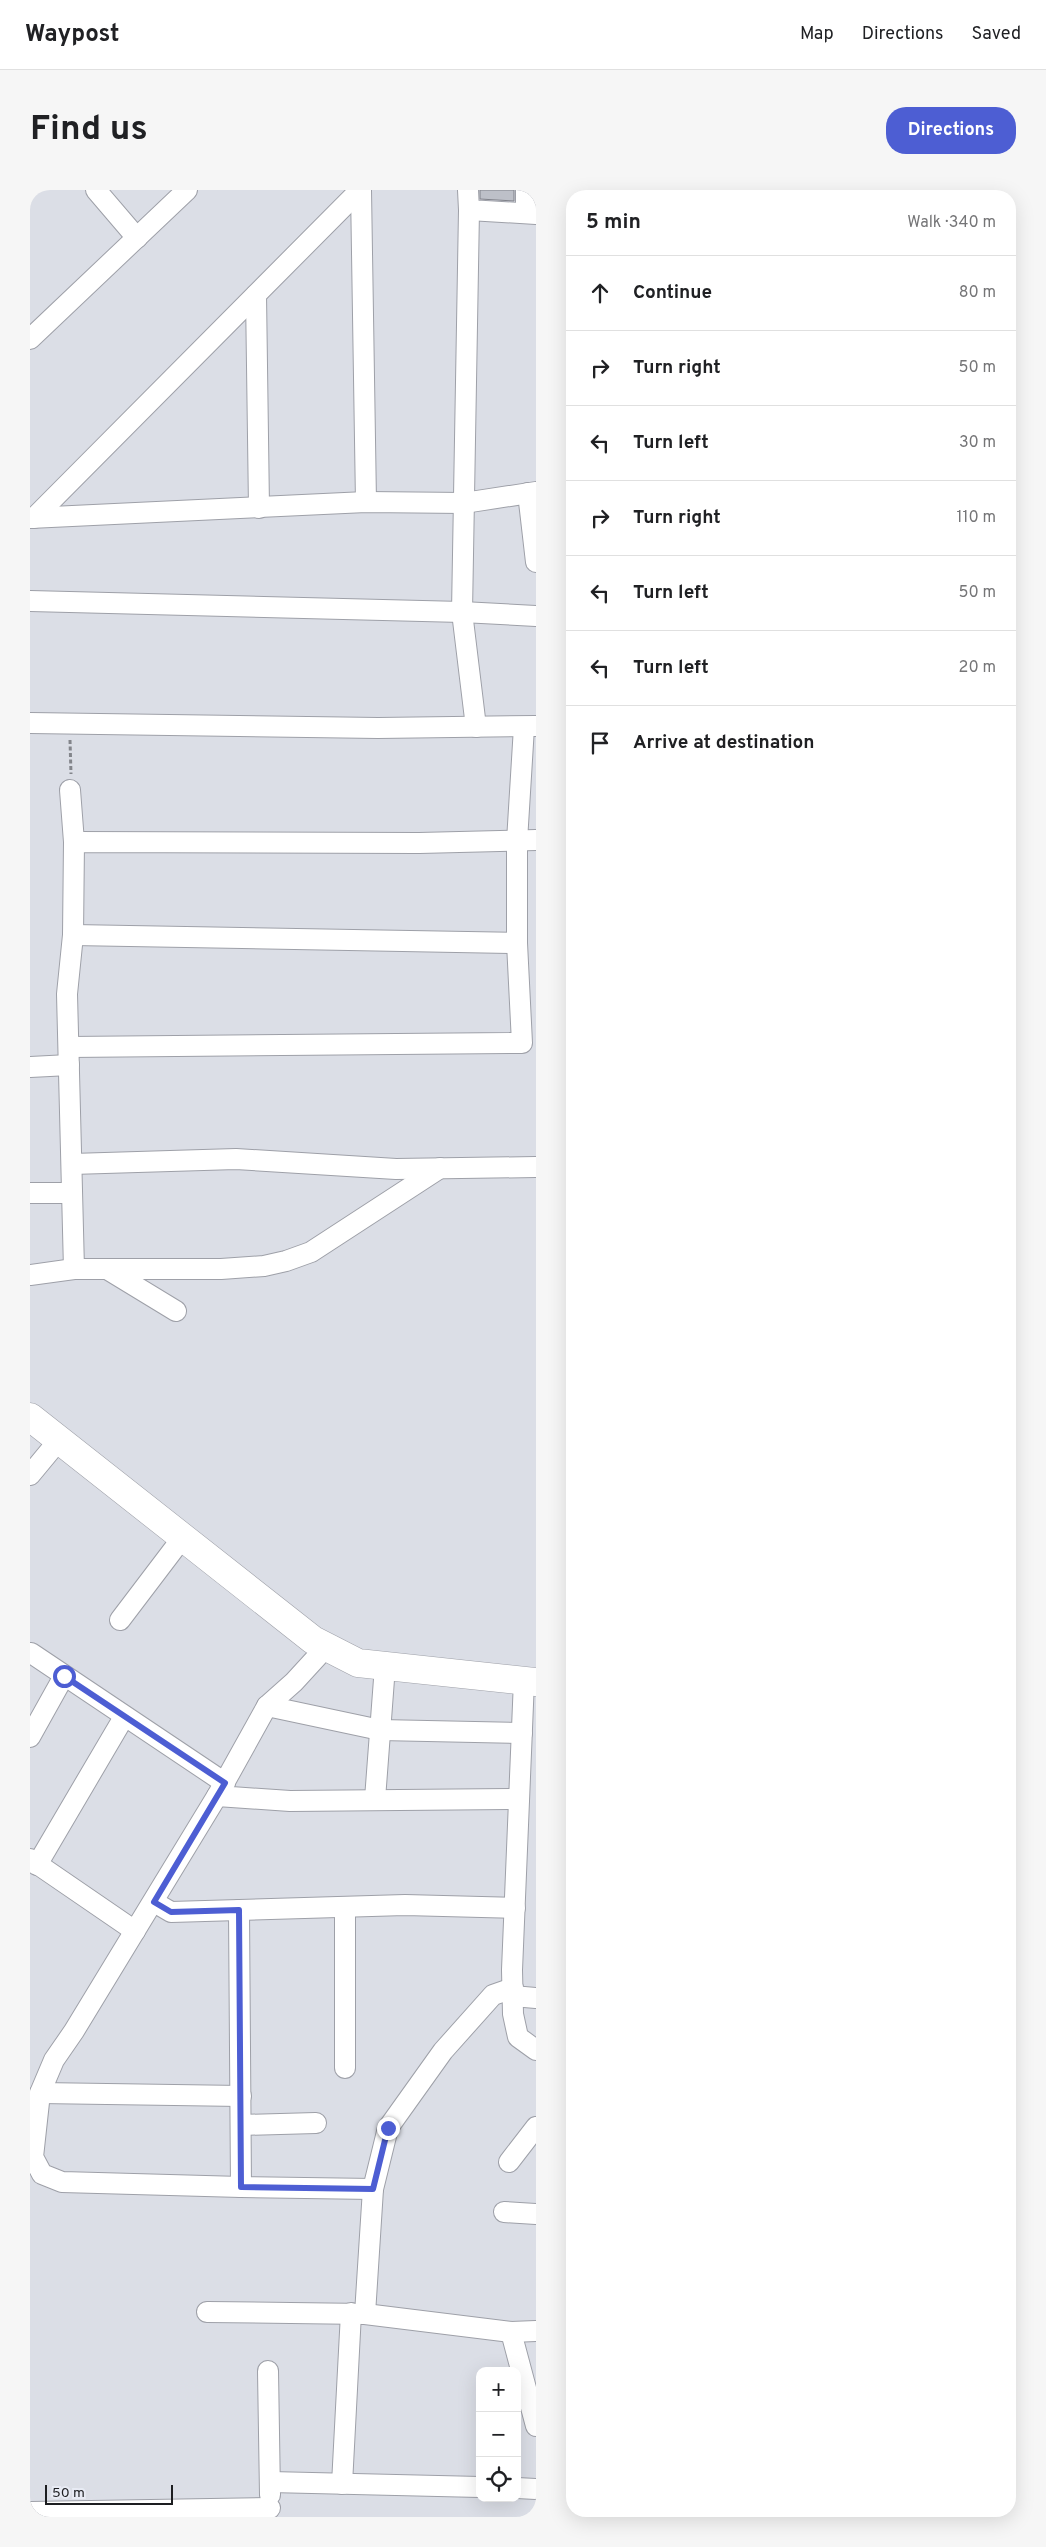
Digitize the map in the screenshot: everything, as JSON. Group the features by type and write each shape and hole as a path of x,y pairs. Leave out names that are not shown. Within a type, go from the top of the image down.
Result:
{"street":[{"path":"96,190 137,238"},
{"path":"30,339 187,190"},
{"path":"32,518 360,190"},
{"path":"360,190 366,502"},
{"path":"476,727 462,612 469,200 531,214 526,190"},
{"path":"256,294 259,508"},
{"path":"32,518 366,502 464,503 532,492 536,562"},
{"path":"30,601 462,612 536,616"},
{"path":"30,722 378,728 530,727 527,840 517,943 529,1039 69,1056 30,1067"},
{"path":"70,790 74,842 73,936 67,994 74,1269"},
{"path":"74,842 419,843 527,840"},
{"path":"73,936 517,943"},
{"path":"72,1164 236,1159 396,1169 536,1167"},
{"path":"30,1275 74,1269 221,1269 264,1266 286,1261 312,1252 441,1167"},
{"path":"30,1193 72,1193"},
{"path":"107,1269 176,1311"},
{"path":"30,1417 313,1640 358,1662 530,1681 522,1733 513,2014 518,2037 536,2050"},
{"path":"30,1475 59,1440"},
{"path":"120,1620 183,1537"},
{"path":"327,1646 294,1682 267,1706 221,1790 154,1902 74,2032 54,2060 40,2093 33,2157 42,2174 62,2182 373,2189"},
{"path":"31,1653 124,1717 221,1790 290,1801 519,1799"},
{"path":"376,1799 385,1666"},
{"path":"30,1737 64,1676"},
{"path":"267,1706 380,1730 522,1733"},
{"path":"124,1717 34,1862 135,1931"},
{"path":"154,1902 171,1912 405,1905 515,1908"},
{"path":"345,1907 345,2068"},
{"path":"239,1910 241,2187"},
{"path":"342,2484 358,2314 373,2189 388,2128 443,2052 493,1995 513,1992 536,1998"},
{"path":"40,2093 241,2096"},
{"path":"240,2125 316,2124"},
{"path":"509,2162 536,2127"},
{"path":"504,2212 536,2214"},
{"path":"207,2312 358,2314 511,2332 536,2331"},
{"path":"511,2332 536,2426"},
{"path":"30,2512 271,2512 268,2371"},
{"path":"270,2482 476,2487"},
{"path":"521,2488 536,2489"}],"path":[{"path":"70,723 70,790"}],"building":[{"path":"480,190 514,190 514,201 480,199"}],"route":[{"path":"64,1676 225,1783 154,1902 171,1912 239,1910 241,2187 373,2189 388,2128"}]}
